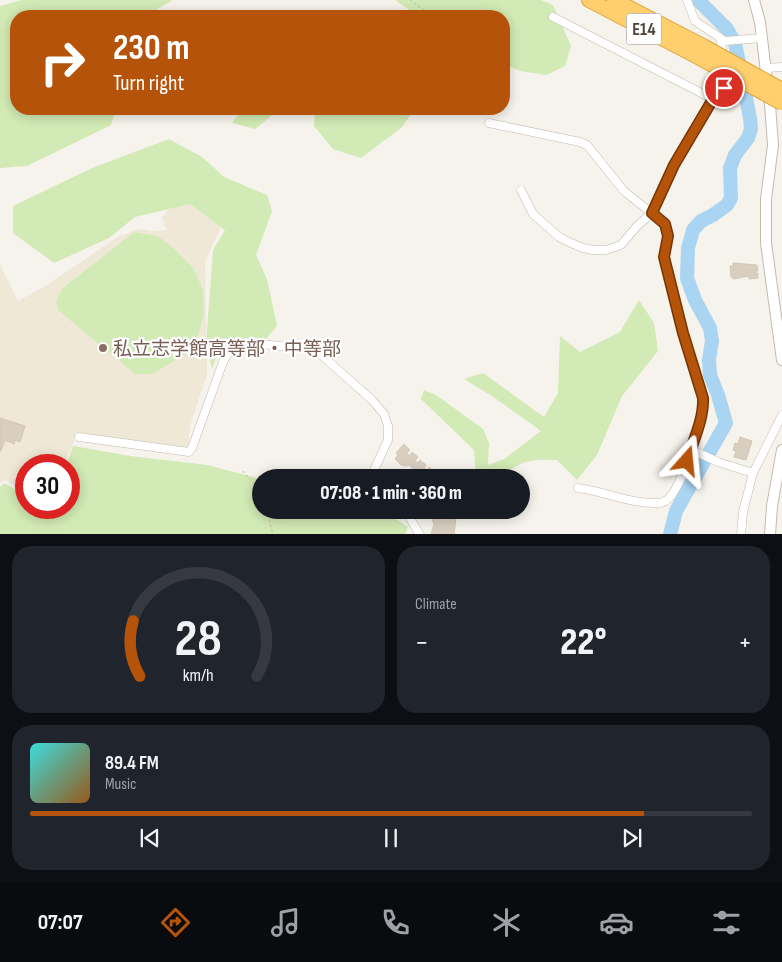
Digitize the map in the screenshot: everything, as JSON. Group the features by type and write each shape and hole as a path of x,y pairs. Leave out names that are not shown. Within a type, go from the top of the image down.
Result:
{"highway":[{"name":"E14","path":"589,0 782,90"},
{"name":"E14","path":"614,0 782,103"}],"street":[{"path":"688,0 695,21 725,42 762,38"},
{"path":"754,0 762,38 777,147 766,200 766,243 782,360"},
{"path":"553,17 713,99"},
{"path":"521,190 533,214 559,236 583,248 594,250 606,250 621,245 637,226 652,213 674,165 713,99 724,88 726,82 725,62 720,38"},
{"path":"766,68 782,67"},
{"path":"489,124 587,145 624,191 665,224 667,230 668,236 664,257 683,333 703,398 701,418 693,450 671,496 660,503 624,499 593,490 578,488"},
{"path":"79,437 189,452 223,362 230,350 237,344 251,343 300,348 318,352 372,400 384,414 388,426 388,440 375,469"},
{"path":"741,534 743,512 753,473 782,416"},
{"path":"693,450 718,462 753,473"},
{"path":"770,534 772,506 782,450"},
{"path":"411,519 420,534"}],"path":[{"path":"410,0 424,10"},
{"path":"243,471 252,482"},
{"path":"269,519 273,534"}],"shaded area":[{"name":"私立志学館高等部・中等部","path":"182,193 223,223 205,262 207,374 190,426 188,448 77,434 69,454 15,454 15,486 5,480 0,483 0,265 18,301 44,287 119,236 140,229 152,231 167,230 162,218"}],"green space":[{"path":"21,0 173,0 156,10 10,10 10,115 114,115 111,125 27,166 0,168 0,6"},
{"path":"395,0 541,0 553,5 571,46 565,66 546,75 520,71 510,67 510,10 409,10"},
{"path":"238,115 272,115 255,129 232,123"},
{"path":"315,115 411,115 401,128 361,158 333,149 314,126"},
{"path":"169,139 202,157 224,177 267,195 272,211 256,255 267,279 277,326 266,339 250,337 220,347 212,369 206,344 213,250 225,230 190,204 135,217 109,238 54,263 13,233 13,206 92,168"},
{"path":"134,232 157,236 170,245 193,268 203,290 204,311 199,333 186,354 152,374 135,374 58,310 56,301 62,289"},
{"path":"639,300 654,323 658,351 622,396 597,455 577,480 557,460 528,461 512,469 475,469 474,450 421,399 424,390 436,395 483,429 489,443 488,465 504,459 541,431 495,398 464,379 483,373 544,417 558,393 560,336 580,352 620,332"},
{"path":"73,446 130,456 207,465 252,477 252,519 395,519 408,527 405,534 0,534 0,487 4,483 15,490 15,519 80,519 80,454 70,454"}],"building":[{"path":"733,263 757,265 758,271 756,271 756,274 758,273 758,278 749,279 749,276 733,279 730,266 733,266"},
{"path":"0,418 25,426 20,442 15,440 14,444 5,440 1,451 0,451"},
{"path":"740,437 752,441 746,460 734,457 736,451 733,450 735,443 738,444"},
{"path":"404,444 410,450 407,453 410,456 412,452 418,457 415,461 418,463 420,460 426,465 425,469 413,469 409,465 401,465 395,459 398,455 396,453"},
{"path":"432,519 456,519 454,534 431,534 434,523"}],"waterway":[{"path":"670,534 676,511 726,423 710,375 709,360 712,341 710,328 695,300 687,278 688,248 693,230 701,221 727,205 731,198 730,168 735,155 748,138 751,129 735,43 727,29 698,0"}],"place":[{"name":"私立志学館高等部・中等部","path":"103,348"}],"route":[{"path":"687,461 701,418 703,398 683,333 664,257 668,236 665,224 652,213 674,165 713,99 724,88"}]}
